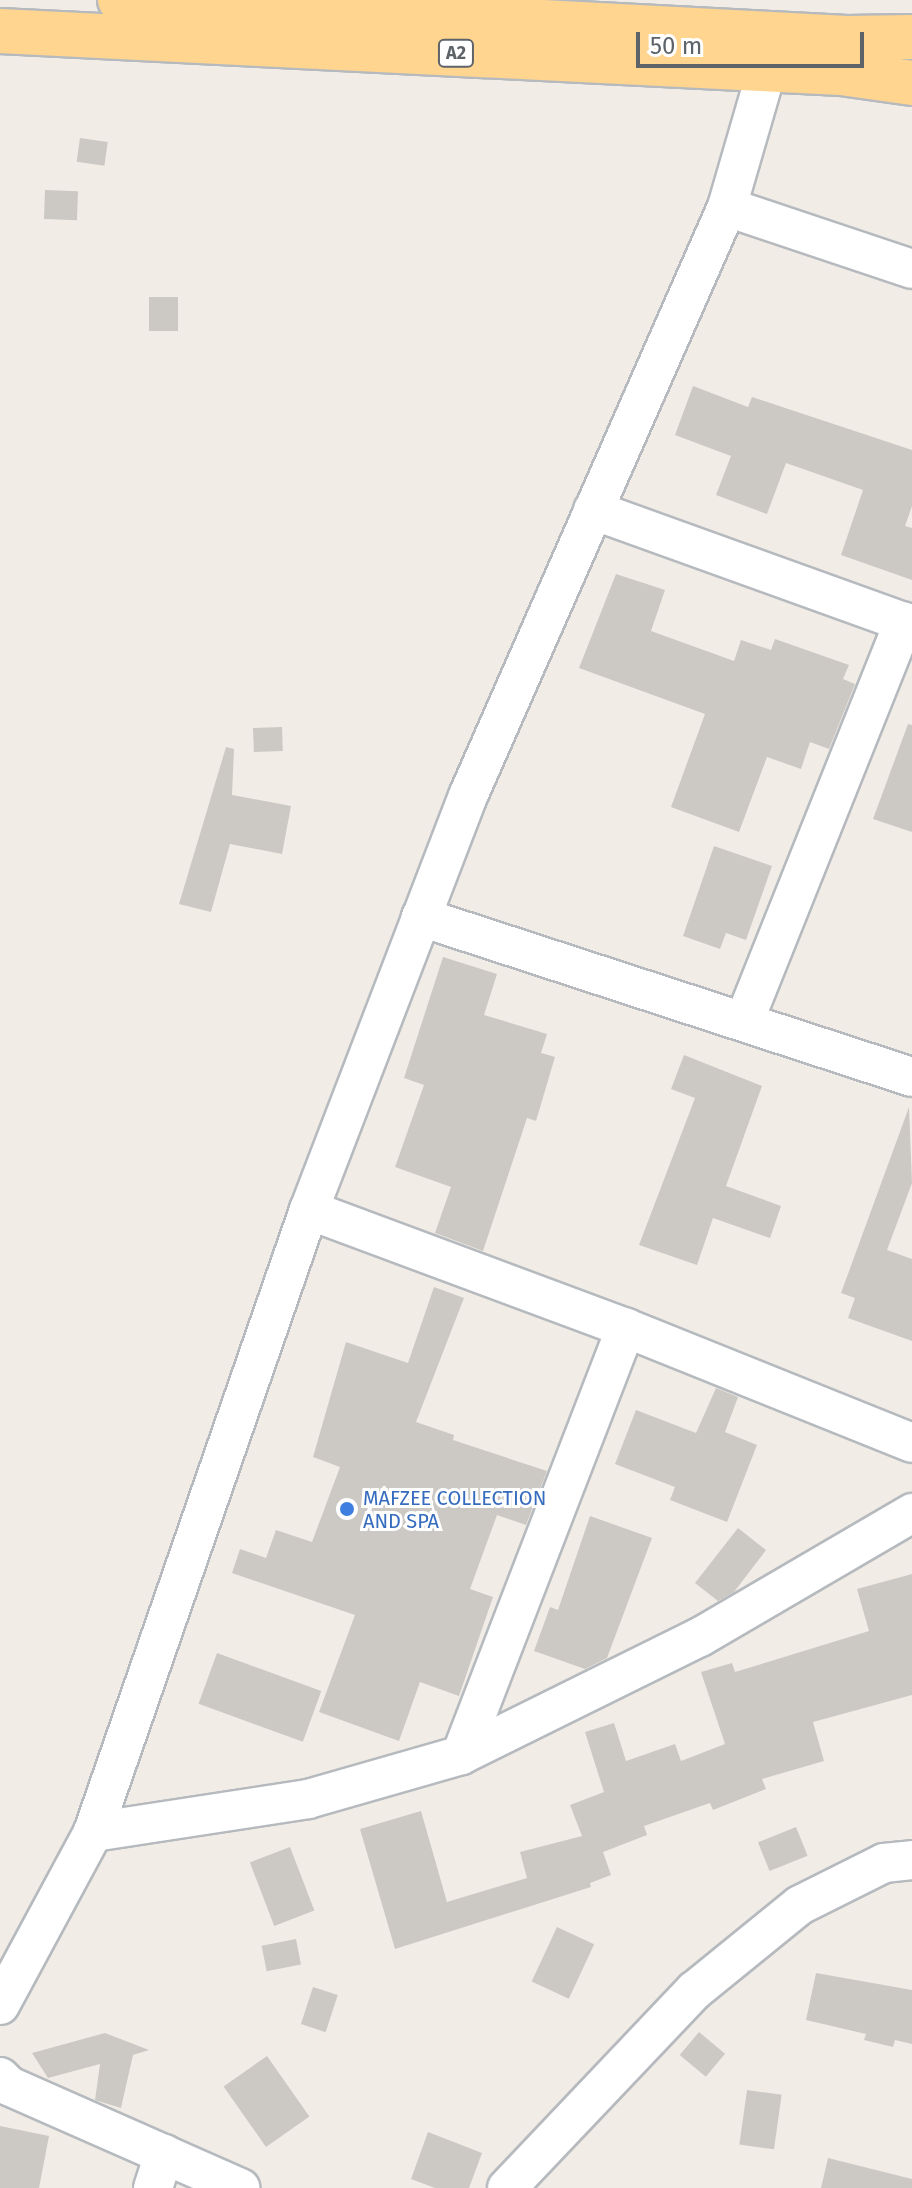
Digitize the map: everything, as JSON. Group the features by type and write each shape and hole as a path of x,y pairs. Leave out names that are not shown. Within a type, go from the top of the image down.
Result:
{"highway":[{"name":"A2","path":"120,0 847,38 912,37"},
{"name":"A2","path":"0,31 767,69 912,83"}],"street":[{"path":"0,2005 93,1832 309,1210 421,917 468,796 727,207 767,69"},
{"path":"727,207 912,269"},
{"path":"593,510 908,623 745,1019"},
{"path":"421,917 745,1019 912,1077"},
{"path":"309,1210 626,1328 912,1443"},
{"path":"461,1755 626,1328"},
{"path":"93,1832 308,1799 461,1755 700,1637 912,1513"},
{"path":"507,2188 694,1991 800,1905 884,1863 912,1860"},
{"path":"0,2077 9,2086 158,2171 240,2188"}],"building":[{"path":"80,138 108,142 104,166 77,162"},
{"path":"45,190 78,191 77,220 44,219"},
{"path":"149,297 178,297 178,331 149,331"},
{"path":"693,386 748,407 752,397 912,450 912,506 905,526 912,528 912,580 841,555 863,490 786,463 767,514 716,495 731,456 675,435"},
{"path":"616,574 665,590 651,631 734,661 741,640 771,650 775,639 849,665 843,679 855,684 829,749 810,742 801,769 767,757 739,832 671,807 705,714 579,668"},
{"path":"908,724 912,725 912,832 873,819"},
{"path":"282,727 283,751 254,752 253,728"},
{"path":"226,747 234,749 232,795 291,806 282,854 230,844 211,912 179,904"},
{"path":"714,846 772,866 746,940 726,933 720,949 683,936"},
{"path":"443,957 497,974 484,1015 547,1034 541,1053 555,1057 536,1121 527,1118 483,1251 435,1233 451,1187 395,1167 424,1085 404,1078"},
{"path":"684,1055 762,1086 726,1186 781,1206 770,1238 713,1218 697,1265 639,1245 695,1098 671,1089"},
{"path":"909,1107 912,1183 887,1250 912,1259 912,1341 848,1318 855,1298 841,1293"},
{"path":"434,1287 464,1298 416,1422 454,1435 453,1440 547,1471 526,1525 497,1515 470,1589 493,1597 459,1696 420,1682 399,1741 319,1712 355,1615 232,1573 240,1549 266,1558 276,1530 312,1542 340,1467 313,1457 346,1342 408,1363"},
{"path":"716,1388 738,1397 725,1432 757,1445 727,1522 670,1500 675,1487 615,1464 636,1410 696,1433"},
{"path":"590,1516 652,1538 607,1658 585,1669 534,1651 550,1607 558,1610"},
{"path":"738,1528 766,1550 734,1592 718,1601 695,1583"},
{"path":"912,1574 912,1695 813,1722 824,1761 762,1779 766,1789 713,1810 710,1803 644,1826 647,1835 603,1852 611,1875 590,1883 591,1887 395,1949 360,1829 421,1811 447,1902 527,1878 520,1852 582,1836 570,1805 604,1792 585,1732 614,1723 626,1761 675,1744 681,1761 725,1744 701,1672 732,1663 735,1672 869,1631 857,1589"},
{"path":"217,1653 321,1691 303,1742 199,1704"},
{"path":"796,1827 808,1856 770,1871 758,1842"},
{"path":"290,1847 314,1910 274,1926 250,1862"},
{"path":"557,1927 594,1944 569,1999 532,1981"},
{"path":"296,1939 301,1965 267,1971 262,1946"},
{"path":"816,1973 912,1990 912,2044 895,2040 893,2047 864,2040 866,2034 806,2020"},
{"path":"313,1987 338,1995 326,2032 301,2024"},
{"path":"699,2032 725,2054 706,2077 680,2055"},
{"path":"105,2033 149,2050 133,2055 121,2108 95,2100 100,2064 48,2078 32,2053"},
{"path":"267,2056 309,2117 266,2147 224,2086"},
{"path":"747,2090 782,2095 774,2149 739,2144"},
{"path":"0,2126 49,2136 39,2188 0,2188"},
{"path":"428,2132 482,2153 469,2188 435,2188 411,2179"},
{"path":"828,2158 912,2179 912,2188 821,2188"}],"place":[{"name":"MAFZEE COLLECTION AND SPA","path":"347,1509"}]}
